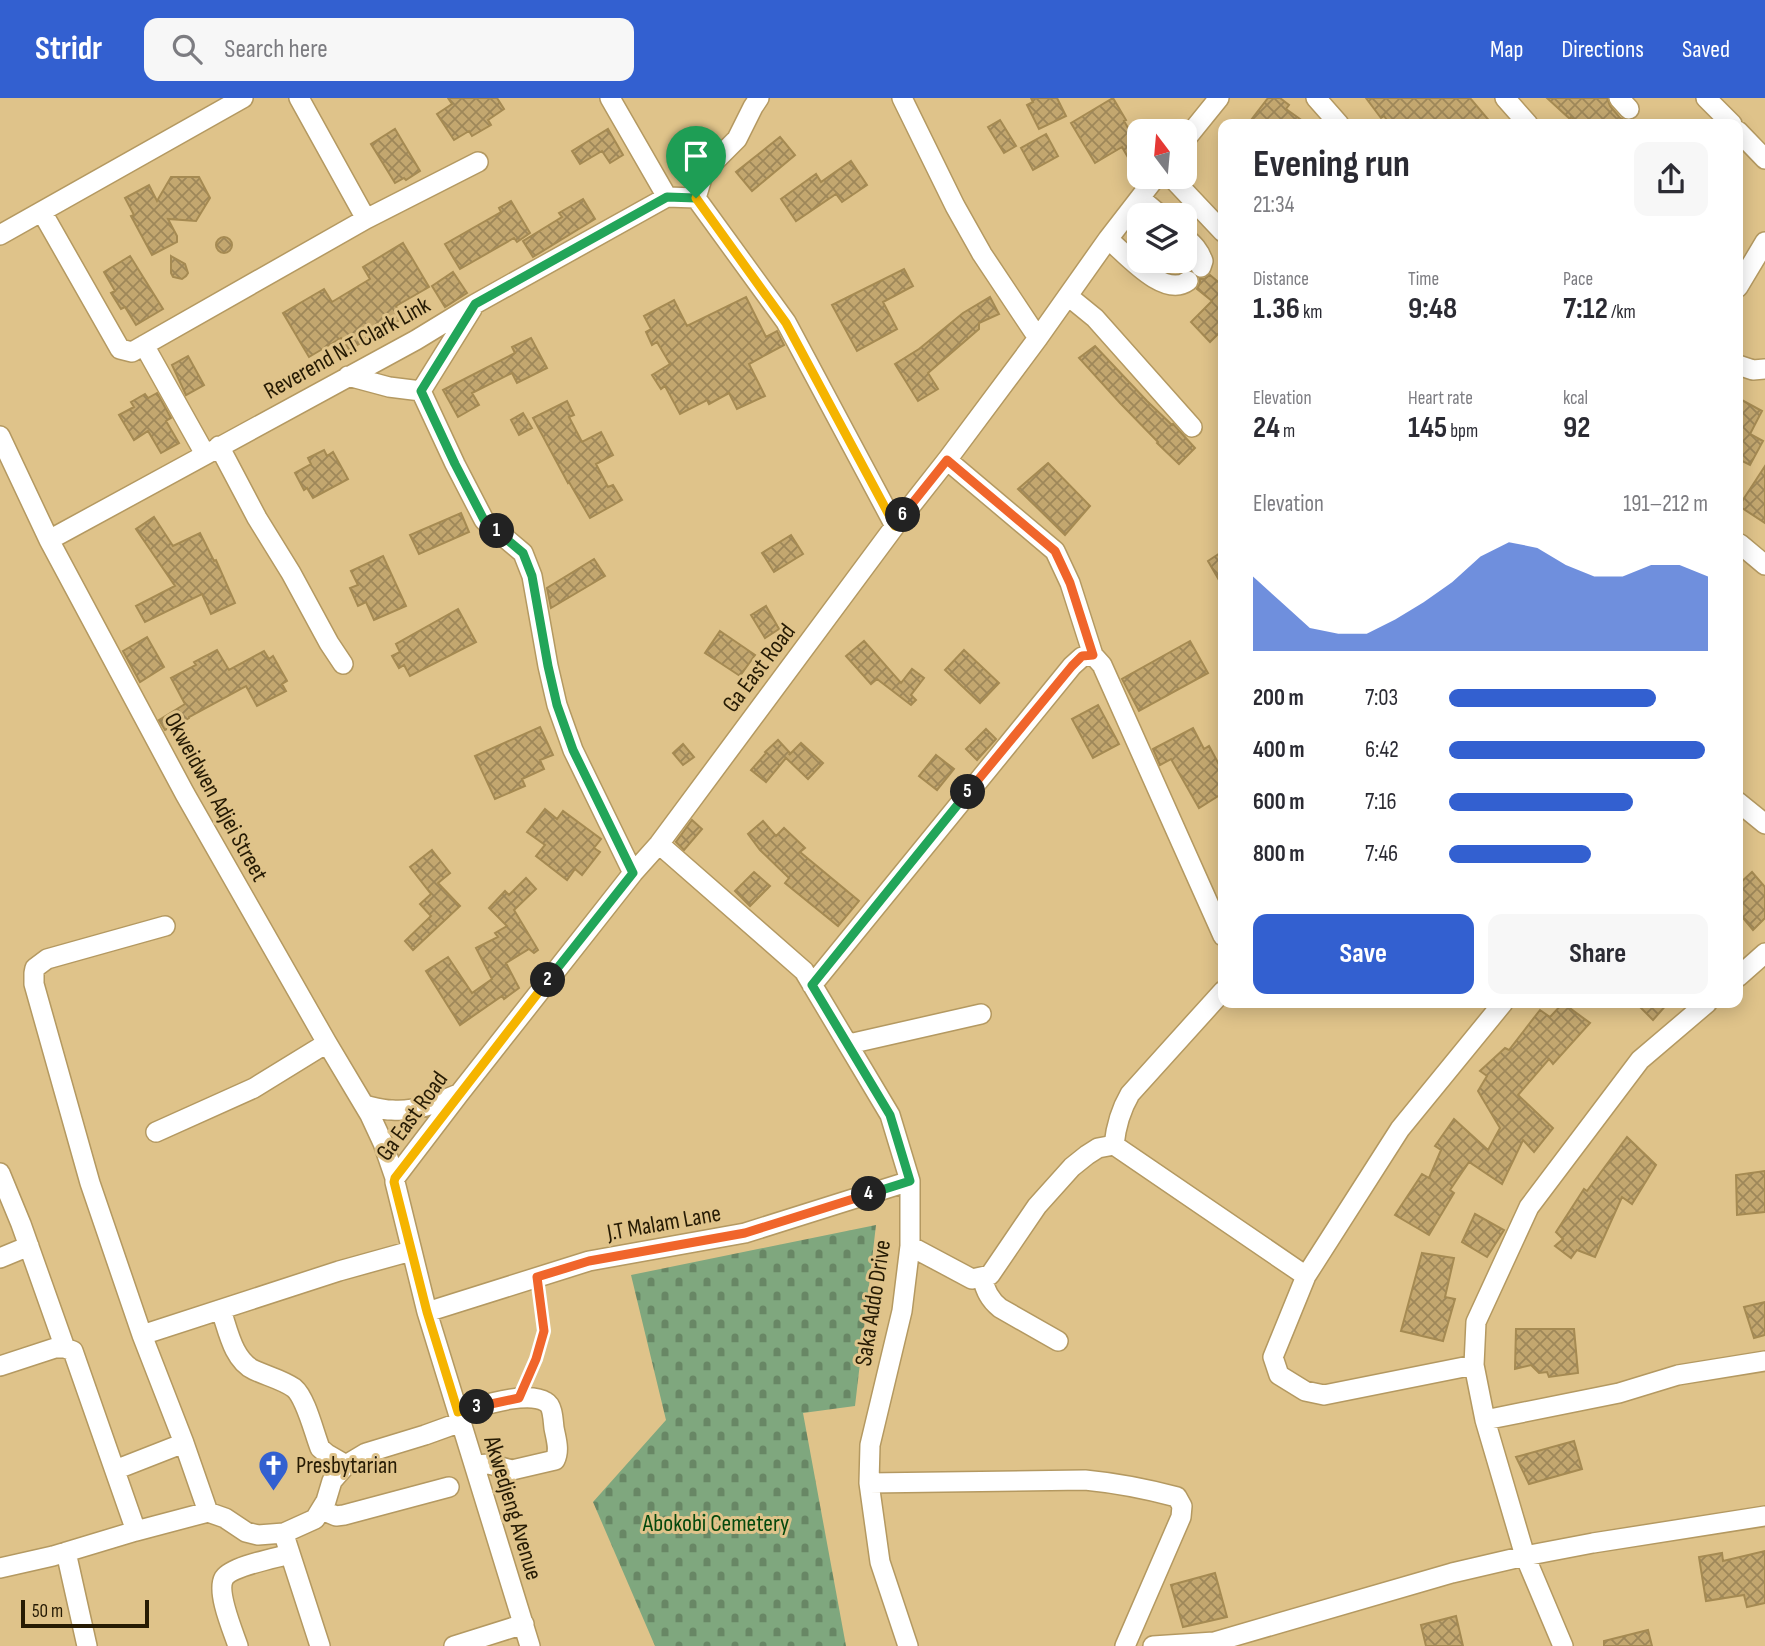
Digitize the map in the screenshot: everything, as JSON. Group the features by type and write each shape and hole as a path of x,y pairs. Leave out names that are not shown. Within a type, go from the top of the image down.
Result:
{"street":[{"path":"0,235 243,98"},
{"path":"299,98 366,219"},
{"path":"610,98 667,197 696,198"},
{"path":"696,198 702,178 737,139 760,98"},
{"path":"902,98 955,206 982,254 1038,338"},
{"path":"1197,126 1219,98"},
{"path":"1316,98 1335,119"},
{"path":"1505,98 1524,119"},
{"path":"1706,98 1727,119"},
{"path":"1743,136 1765,159"},
{"path":"42,212 120,349 132,352 366,219 478,162"},
{"name":"Ga East Road","path":"395,1180 459,1094 633,873 659,844 1147,189"},
{"path":"1182,189 1218,227"},
{"name":"Reverend N.T Clark Link","path":"49,540 416,340 667,197"},
{"path":"696,198 786,323 895,526"},
{"path":"1140,198 1146,203"},
{"path":"1108,239 1127,253"},
{"path":"1743,279 1765,242"},
{"path":"1197,248 1203,261 1197,271"},
{"path":"1149,273 1157,281 1167,285 1184,284 1196,273"},
{"path":"1068,296 1095,318 1192,427"},
{"path":"421,391 475,304"},
{"path":"144,345 291,572 343,664"},
{"path":"1743,367 1753,370 1765,369"},
{"path":"348,376 390,387 421,391"},
{"path":"421,391 484,520 523,553 532,576 557,705 573,750 633,873"},
{"name":"Okweidwen Adjei Street","path":"0,436 49,540 185,794 364,1105 383,1143 395,1180"},
{"path":"947,460 1055,551 1070,583 1093,655 1102,665 1218,925"},
{"path":"1743,547 1765,565"},
{"path":"812,985 1072,666 1082,656 1093,655"},
{"path":"1743,806 1765,824"},
{"name":"Saka Addo Drive","path":"659,844 804,971 890,1115 910,1181 909,1246 902,1311 870,1445 869,1483 880,1562 908,1646"},
{"path":"165,926 47,959 39,964 34,973 34,984 90,1182 142,1335 208,1513"},
{"path":"1743,972 1765,953"},
{"path":"1114,1145 1121,1110 1130,1094 1218,997"},
{"path":"1474,1365 1324,1395 1305,1391 1279,1375 1273,1357 1306,1276 1400,1129 1499,1008"},
{"path":"1563,1646 1525,1556 1486,1420 1474,1365 1476,1322 1529,1207 1640,1060 1701,1008"},
{"path":"849,1044 981,1014"},
{"path":"156,1132 254,1088 327,1043"},
{"path":"364,1105 392,1110 416,1109 459,1094"},
{"path":"909,1246 972,1279 990,1275 1037,1206 1072,1167 1098,1149 1114,1145 1306,1276"},
{"path":"0,1173 65,1348"},
{"name":"Akwedjeng Avenue","path":"395,1180 427,1312 530,1646"},
{"name":"J.T Malam Lane","path":"427,1312 589,1261 745,1233 910,1181"},
{"path":"0,1258 29,1246"},
{"path":"142,1335 339,1271 411,1251"},
{"path":"982,1278 991,1301 1058,1341"},
{"path":"221,1310 236,1353 244,1363 294,1388 301,1396 320,1447 346,1465"},
{"path":"0,1366 55,1348 73,1351 136,1531"},
{"path":"1486,1420 1619,1393 1678,1376 1765,1361"},
{"path":"1,1564 66,1552 208,1513 225,1518 246,1532 258,1535 284,1533 315,1519 326,1501 332,1480 346,1465 366,1453 519,1398 545,1401 549,1405 558,1453 555,1460 512,1470 498,1465 475,1465"},
{"path":"115,1470 184,1443"},
{"path":"869,1483 1085,1480 1124,1485 1177,1497 1182,1506 1181,1517 1125,1646"},
{"path":"322,1510 337,1516 344,1515 449,1487"},
{"path":"1153,1646 1214,1644 1452,1573 1525,1556 1765,1516"},
{"path":"284,1533 320,1646"},
{"path":"66,1552 88,1646"},
{"path":"238,1646 223,1600 223,1579 236,1569 290,1554"},
{"path":"454,1646 524,1624"}],"path":[{"path":"519,1398 536,1359 544,1331 537,1277"}],"green space":[{"name":"Abokobi Cemetery","path":"876,1225 855,1406 803,1413 846,1646 655,1646 593,1502 666,1420 631,1275"}],"building":[{"path":"448,98 497,98 504,109 488,120 491,125 472,136 469,131 454,140 437,114 452,104"},
{"path":"1031,98 1057,98 1066,116 1039,129 1027,105 1033,102"},
{"path":"1113,98 1126,120 1127,156 1122,147 1095,163 1071,123"},
{"path":"1268,98 1280,98 1289,105 1286,109 1300,119 1252,119"},
{"path":"1366,98 1470,98 1488,119 1386,119 1384,116 1381,118"},
{"path":"1547,98 1607,98 1610,106 1622,119 1571,117 1570,119"},
{"path":"1000,120 1016,146 1004,153 988,127"},
{"path":"395,129 420,171 395,183 371,144"},
{"path":"608,129 623,155 610,163 602,151 580,164 572,151"},
{"path":"1046,134 1058,156 1033,170 1021,148"},
{"path":"780,137 795,155 752,191 736,172"},
{"path":"851,161 867,185 842,202 836,194 796,221 781,199 816,174 821,182"},
{"path":"171,177 199,177 210,198 196,221 168,219 177,236 177,242 152,255 131,216 134,215 125,198 149,185 157,201"},
{"path":"583,199 595,219 533,257 523,241 562,217 559,213"},
{"path":"511,201 530,233 517,242 514,238 460,269 445,244 501,212 499,208"},
{"path":"221,237 227,237 232,245 230,251 221,253 216,248 216,242"},
{"path":"403,243 429,287 396,306 403,318 349,350 341,338 309,357 283,313 324,289 332,302 370,279 363,267"},
{"path":"130,256 163,309 136,325 125,307 121,309 111,293 115,291 104,272"},
{"path":"171,256 185,264 188,273 182,279 173,277 171,273"},
{"path":"904,269 913,286 883,302 897,329 857,351 832,305"},
{"path":"453,272 467,293 445,307 432,286"},
{"path":"1210,275 1218,282 1218,334 1210,342 1191,322 1212,301 1197,289 1200,279"},
{"path":"746,297 766,337 777,331 784,345 749,364 765,396 737,409 729,393 709,404 707,400 680,414 665,386 661,389 652,375 670,364 657,342 652,345 646,332 651,329 644,316 674,300 687,326"},
{"path":"990,297 999,314 979,323 979,329 928,373 938,389 918,401 895,364 919,349 963,313"},
{"path":"531,338 547,368 517,383 512,373 472,393 479,405 458,417 443,390 515,353 512,347"},
{"path":"1095,346 1195,448 1179,464 1079,358"},
{"path":"188,356 204,385 186,395 172,365"},
{"path":"157,393 171,418 166,421 179,443 161,453 148,431 134,440 119,415 134,407 131,402 145,394 148,398"},
{"path":"567,401 574,415 569,417 582,442 601,432 613,455 596,464 608,487 613,485 622,500 590,518 533,418"},
{"path":"1743,401 1762,411 1750,434 1763,441 1750,465 1743,462"},
{"path":"523,413 532,428 519,435 511,420"},
{"path":"324,450 327,456 333,452 348,479 313,498 307,488 304,490 295,473 311,464 308,458"},
{"path":"1048,463 1090,506 1065,535 1018,489"},
{"path":"1765,466 1765,523 1743,509 1743,500"},
{"path":"461,513 469,532 419,554 410,535"},
{"path":"154,517 173,546 200,533 214,561 216,560 235,603 211,614 202,594 145,622 136,606 175,586 136,529"},
{"path":"791,535 803,554 774,572 762,553"},
{"path":"1218,554 1218,578 1208,561"},
{"path":"383,556 406,606 374,620 366,602 358,606 350,588 358,585 351,571"},
{"path":"594,559 605,576 551,608 547,588"},
{"path":"766,606 779,629 765,638 751,615"},
{"path":"458,609 476,642 410,676 404,665 399,668 392,656 400,652 396,644"},
{"path":"720,631 755,655 740,676 705,653"},
{"path":"147,637 164,667 140,682 123,651"},
{"path":"864,641 901,683 912,669 924,678 911,695 916,700 911,705 877,679 871,684 846,656"},
{"path":"1190,641 1208,673 1139,711 1122,679"},
{"path":"217,650 229,670 264,651 269,659 273,656 287,681 282,684 286,691 257,706 246,686 165,730 159,720 185,704 171,678"},
{"path":"964,650 999,683 980,703 945,670"},
{"path":"1098,705 1119,744 1093,758 1072,719"},
{"path":"540,727 553,755 540,760 544,769 522,779 525,786 495,799 475,756"},
{"path":"1193,728 1204,749 1209,746 1218,763 1218,796 1199,808 1171,759 1160,765 1153,749"},
{"path":"986,729 996,739 977,760 966,749"},
{"path":"778,740 789,755 801,743 823,763 808,779 786,758 766,782 751,770"},
{"path":"683,744 694,757 683,765 673,753"},
{"path":"936,755 954,769 937,790 919,776"},
{"path":"545,809 557,819 563,811 601,839 594,848 600,852 582,875 575,869 567,880 536,856 545,845 527,832"},
{"path":"692,820 702,829 684,850 676,842"},
{"path":"763,821 776,836 784,828 805,848 800,852 859,901 838,926 785,883 789,878 760,850 748,834"},
{"path":"432,850 450,873 438,883 460,906 413,950 405,941 431,916 420,904 431,894 410,867"},
{"path":"754,872 770,886 750,906 735,891"},
{"path":"1752,872 1765,887 1765,918 1753,930 1743,918 1743,880"},
{"path":"526,878 536,889 514,910 538,950 534,953 529,949 506,963 519,988 504,999 502,996 460,1025 426,971 448,957 472,993 492,979 476,948 498,937 495,933 507,926 489,908 505,891 509,895"},
{"path":"1558,1008 1570,1008 1590,1023 1553,1064 1549,1059 1518,1095 1553,1128 1534,1152 1523,1140 1502,1184 1469,1162 1450,1190 1454,1193 1429,1235 1395,1215 1422,1174 1429,1178 1441,1150 1435,1146 1454,1119 1488,1150 1500,1128 1478,1091 1487,1076 1480,1071 1505,1048 1509,1050 1540,1010 1550,1017"},
{"path":"1641,1008 1664,1008 1653,1020"},
{"path":"1627,1137 1656,1165 1632,1204 1622,1197 1595,1257 1577,1250 1571,1258 1555,1246 1563,1239 1556,1232 1584,1189 1587,1191"},
{"path":"1765,1171 1765,1212 1737,1215 1736,1175"},
{"path":"1475,1214 1504,1230 1487,1257 1462,1242"},
{"path":"1422,1253 1454,1258 1445,1297 1455,1299 1443,1341 1401,1331"},
{"path":"1765,1302 1765,1335 1754,1338 1744,1307"},
{"path":"1516,1329 1574,1329 1578,1373 1549,1377 1547,1372 1539,1373 1531,1365 1515,1369"},
{"path":"1574,1441 1582,1469 1529,1484 1516,1457"},
{"path":"1765,1551 1765,1603 1747,1607 1744,1595 1706,1601 1699,1557 1722,1553 1723,1561"},
{"path":"1215,1573 1227,1617 1183,1627 1171,1585"},
{"path":"1456,1616 1463,1646 1426,1646 1421,1625"},
{"path":"1648,1630 1652,1646 1604,1646 1604,1641"}],"place":[{"name":"Presbytarian","path":"273,1492"}],"route":[{"path":"667,197 696,198 786,323 895,526 947,460 1055,551 1070,583 1093,655 1082,656 1072,666 812,985 890,1115 910,1181 745,1233 589,1261 537,1277 544,1331 536,1359 519,1398 458,1412 427,1312 395,1178 633,873 573,750 557,705 532,576 523,553 484,520 421,391 475,304 667,197"}]}
